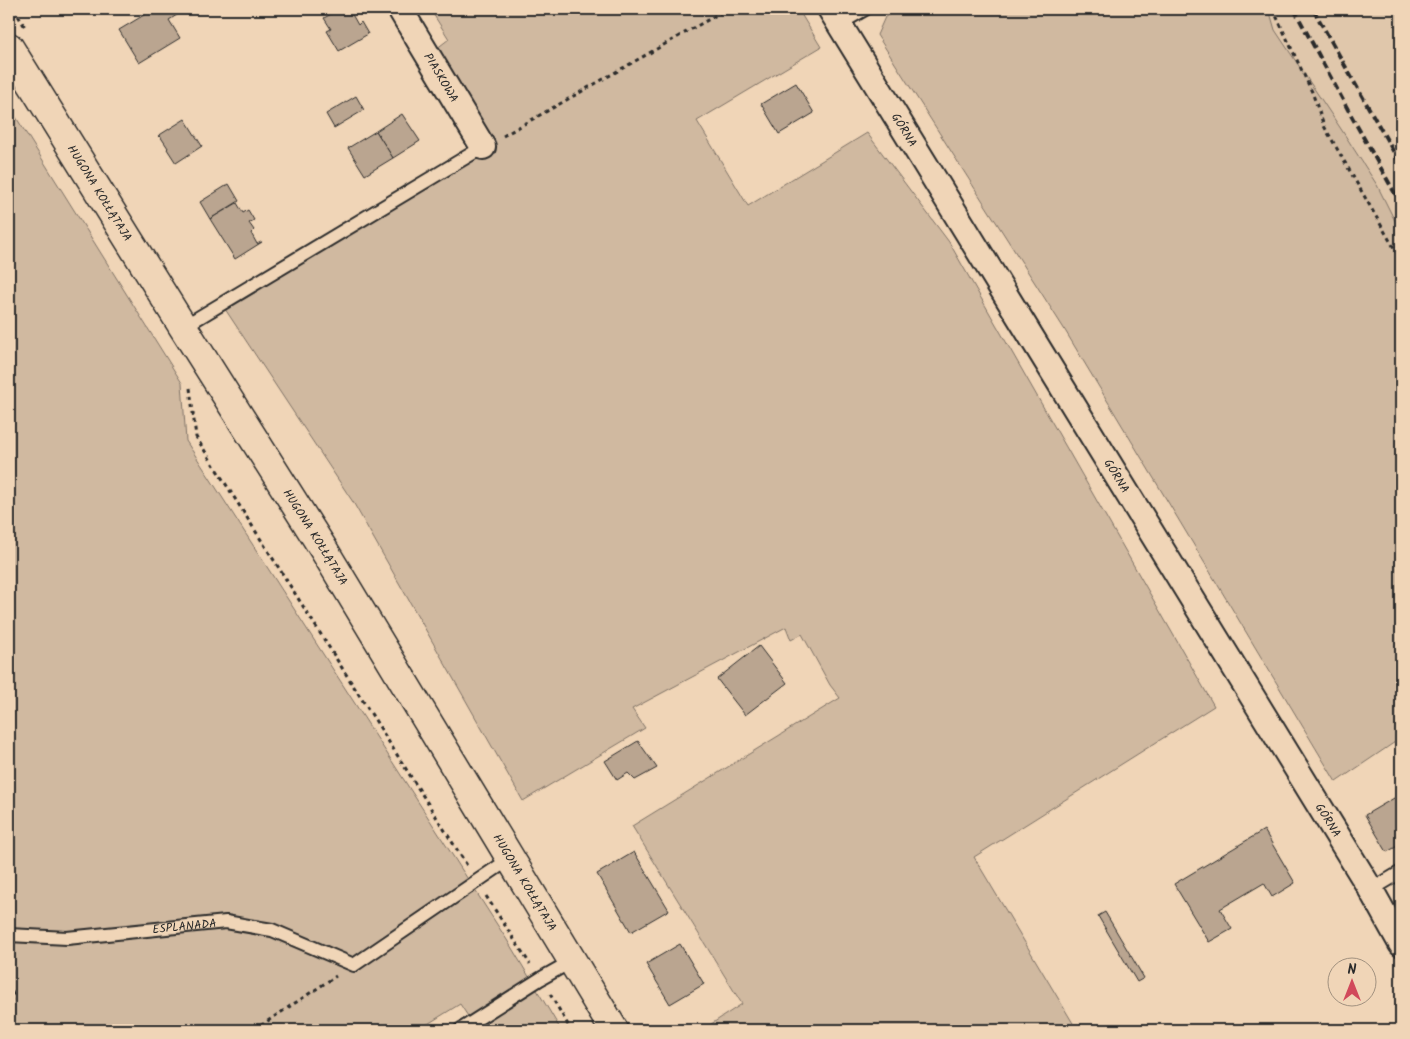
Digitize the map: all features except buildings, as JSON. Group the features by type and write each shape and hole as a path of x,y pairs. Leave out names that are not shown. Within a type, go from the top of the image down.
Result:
{"main road":[{"name":"HUGONA KOŁŁĄTAJA","path":"9,47 324,550 614,1030"}],"street":[{"name":"PIASKOWA","path":"400,9 483,147"},
{"name":"GÓRNA","path":"835,16 1371,890 1401,944"}],"lane":[{"path":"835,16 866,9"},
{"path":"183,327 483,147"},
{"path":"354,965 511,858"},
{"path":"1371,890 1401,872"},
{"name":"ESPLANADA","path":"9,935 67,938 226,922 272,930 354,965"},
{"path":"460,1030 572,961"}],"path":[{"path":"483,147 727,9"},
{"path":"1273,9 1312,92 1324,126 1401,260"},
{"path":"189,380 196,437 571,1030"},
{"path":"254,1030 354,965"},
{"path":"9,984 13,995 9,1005"}],"shaded area":[{"path":"430,9 798,9 821,47 697,121 748,206 867,133 949,242 1214,706 974,857 1077,1030 702,1030 742,1004 632,826 840,698 830,685 802,634 791,640 786,627 632,709 645,728 523,801 353,502 225,309 497,147 436,49 449,39"},
{"path":"899,9 1269,9 1275,30 1377,185 1401,233 1401,738 1336,782 1063,327 877,35 885,17"},
{"path":"1269,9 1401,9 1401,233 1377,185 1275,30"},
{"path":"9,106 182,383 186,441 507,940 561,1030 477,1030 460,1004 418,1030 9,1030"}],"railway":[{"path":"1294,9 1401,204"},
{"path":"1313,9 1401,165"}]}
